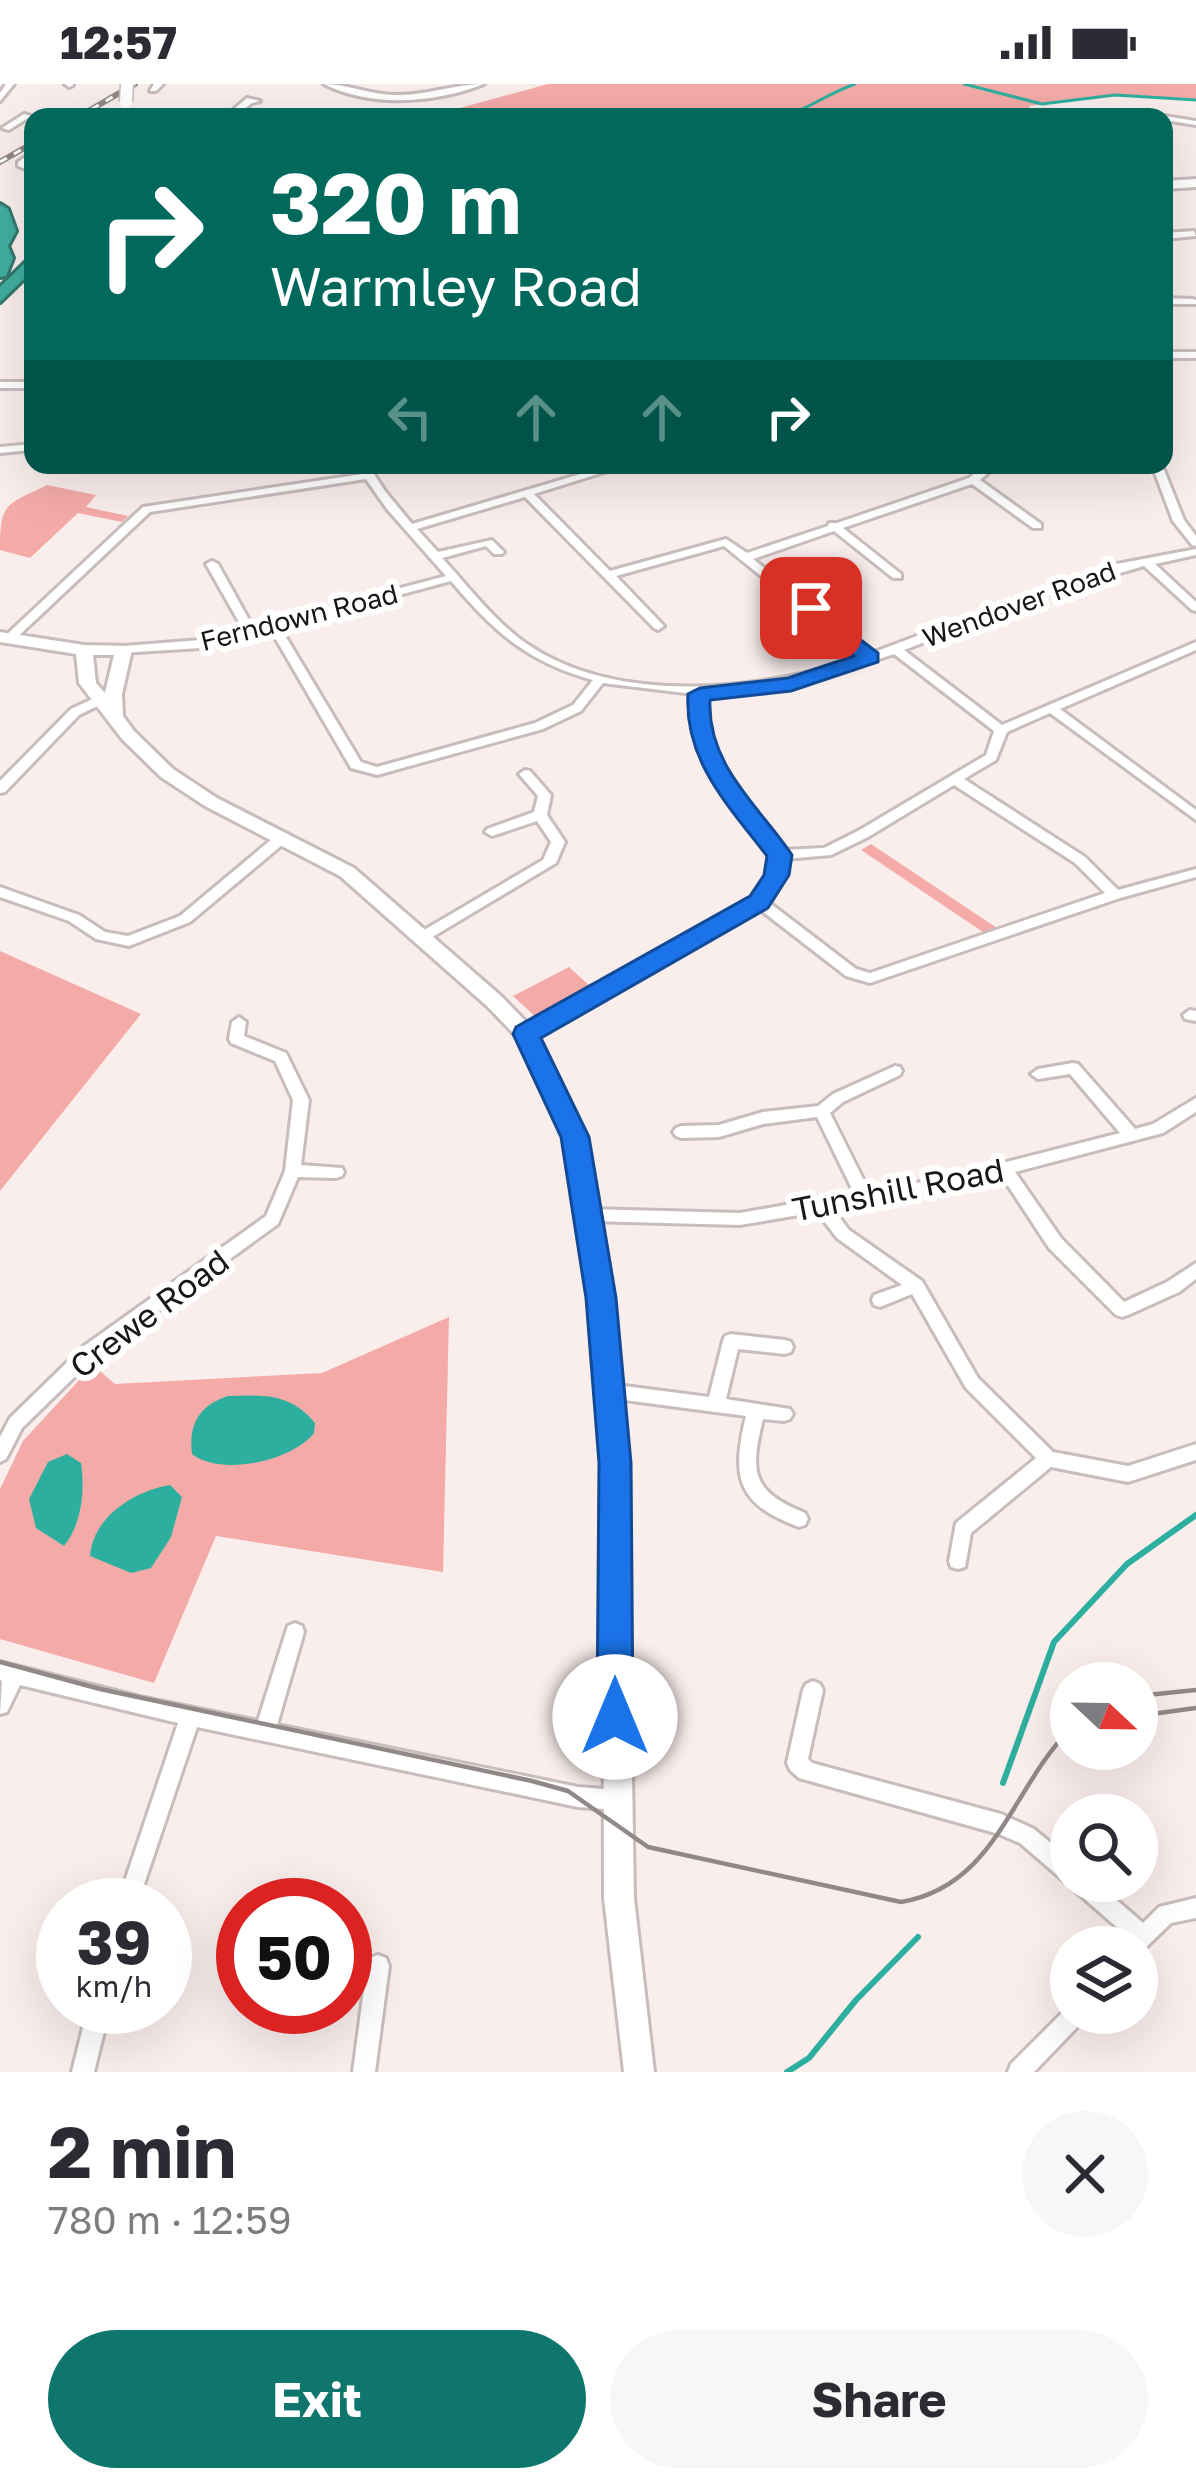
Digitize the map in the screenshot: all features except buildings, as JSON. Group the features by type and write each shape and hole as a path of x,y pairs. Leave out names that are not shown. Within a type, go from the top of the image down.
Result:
{"highway":[{"path":"0,192 24,228"},
{"path":"0,209 0,272"},
{"path":"0,297 24,268"}],"main road":[{"name":"Ferndown Road","path":"4,638 84,650 124,650"},
{"path":"84,650 82,666 115,715 166,772 212,802 347,872 424,936 526,1034 575,1137 589,1215 615,1463 619,1898 639,2072"},
{"path":"106,696 124,650"}],"street":[{"path":"0,99 10,84"},
{"path":"328,84 365,97 403,100 480,84"},
{"path":"338,88 352,84"},
{"path":"240,108 256,101"},
{"path":"0,115 24,117 6,128"},
{"path":"4,638 147,509 344,474"},
{"name":"Wendover Road","path":"369,474 454,577 521,646 600,679 700,694 791,684 1054,588 1196,552"},
{"path":"413,527 592,474"},
{"path":"747,557 981,474"},
{"path":"1161,474 1179,520 1196,543"},
{"path":"973,480 1037,526"},
{"path":"526,494 658,626"},
{"path":"833,525 897,576"},
{"path":"436,556 488,542 498,552"},
{"path":"608,575 726,542 870,658"},
{"path":"1146,561 1196,608"},
{"path":"212,564 250,632"},
{"name":"Ferndown Road","path":"124,650 201,644 454,577"},
{"path":"274,626 356,764 377,772 538,726 577,708 600,679"},
{"path":"779,855 826,852 992,757 1001,730 1196,646"},
{"path":"895,649 1001,730"},
{"path":"526,1034 759,902 776,875 779,855 714,771 698,723 700,694"},
{"path":"0,789 74,712 106,696"},
{"path":"1051,707 1194,811"},
{"path":"424,936 549,863 558,842 540,815 545,795 526,774"},
{"path":"957,781 1081,860 1115,895"},
{"path":"492,832 540,815"},
{"path":"0,892 74,918 101,936 129,941 185,920 283,837"},
{"path":"759,902 851,973 870,978 1115,895 1196,873"},
{"name":"Crewe Road","path":"0,1454 16,1424 90,1351 272,1220 293,1172 301,1100 281,1057 236,1039 239,1022"},
{"path":"1038,1074 1073,1068 1132,1136"},
{"path":"681,1132 718,1131 763,1118 822,1111 838,1098 895,1071"},
{"name":"Tunshill Road","path":"589,1215 740,1220 865,1199 1158,1129 1196,1104"},
{"path":"822,1111 865,1199"},
{"path":"1004,1169 1055,1243 1122,1310 1196,1270"},
{"path":"293,1172 337,1172"},
{"path":"821,1207 844,1234 916,1286 972,1383 1048,1460 1128,1474 1196,1452"},
{"path":"880,1300 916,1286"},
{"path":"716,1402 731,1341 785,1347"},
{"path":"609,1391 784,1414"},
{"path":"756,1411 747,1445 747,1479 767,1508 799,1519"},
{"path":"958,1561 962,1529 1048,1460"},
{"path":"265,1730 295,1632"},
{"path":"0,1705 8,1673 578,1797 617,1800"},
{"path":"813,1690 797,1763 806,1771 1013,1829 1050,1858"},
{"path":"136,1878 191,1715"},
{"path":"1099,1902 1122,1926"},
{"path":"1153,1926 1166,1914 1196,1908"},
{"path":"364,2072 378,1966"},
{"path":"82,2072 92,2034"},
{"path":"1019,2072 1055,2034"}],"shaded area":[{"path":"548,84 1196,84 1196,100 1115,95 1030,108 460,108"},
{"path":"47,485 96,495 86,507 128,516 122,522 78,513 30,558 0,550 8,507"},
{"path":"871,844 1000,930 986,934 861,850"},
{"path":"0,951 141,1014 0,1191"},
{"path":"569,967 593,989 539,1020 513,996"},
{"path":"449,1317 443,1572 216,1536 154,1683 0,1639 0,1489 23,1441 93,1365 115,1384 322,1373"}],"water":[{"path":"228,1396 286,1401 315,1423 314,1433 290,1451 256,1463 205,1461 192,1454 194,1425 203,1410"},
{"path":"67,1454 81,1463 83,1484 78,1517 64,1546 36,1528 29,1499 48,1462"},
{"path":"170,1485 182,1497 171,1537 151,1568 131,1573 90,1556 99,1529 118,1508 143,1493"}],"waterway":[{"path":"804,108 855,84"},
{"path":"964,84 1042,104 1115,95 1196,100"},
{"path":"1003,1783 1054,1642 1127,1564 1196,1515"},
{"path":"787,2072 809,2058 856,2000 918,1937"}],"tram line":[{"path":"0,1662 100,1689 532,1781 568,1791 648,1847 901,1902 959,1877 999,1832 1050,1753"},
{"path":"1158,1694 1196,1690"},
{"path":"1158,1713 1196,1708"}],"railway":[{"path":"94,108 135,84"},
{"path":"0,162 24,148"}],"route":[{"path":"615,1717 615,1463 601,1298 575,1137 526,1034 759,902 776,875 779,855 714,771 698,723 700,694 791,684 870,658 811,608"}]}
